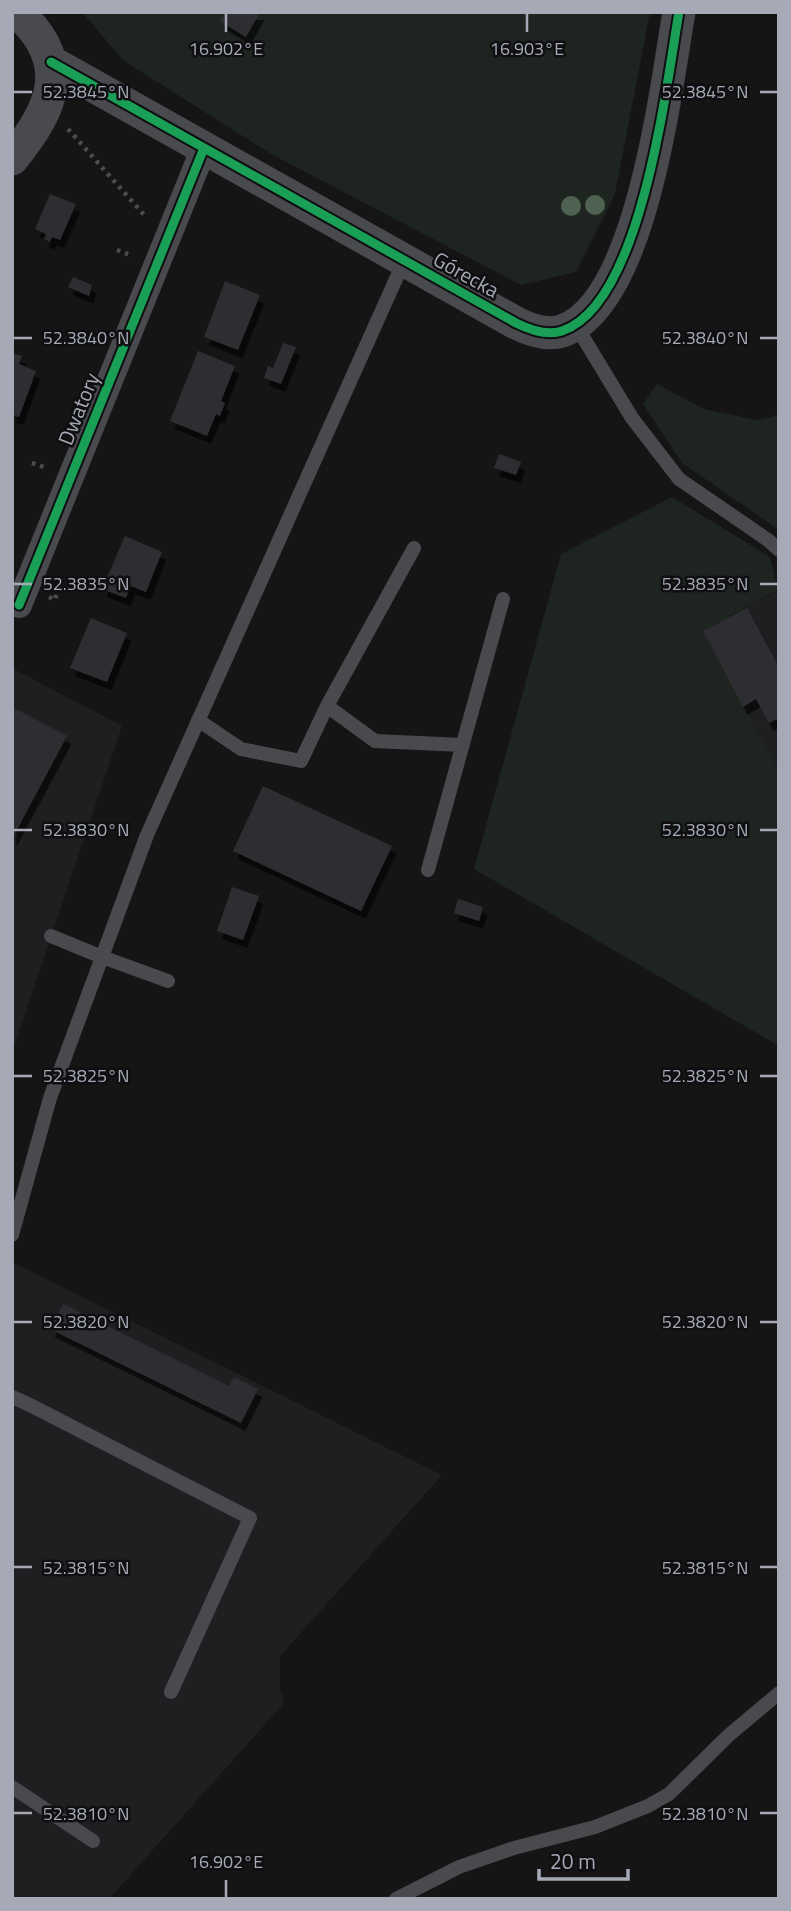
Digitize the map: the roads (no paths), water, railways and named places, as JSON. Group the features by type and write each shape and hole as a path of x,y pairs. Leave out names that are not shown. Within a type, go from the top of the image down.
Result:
{"street":[{"path":"12,159 25,144 44,111 52,76 48,51 34,28 17,12"},
{"path":"575,324 589,313 611,283 635,226 656,141 679,12"},
{"name":"Górecka","path":"51,62 532,330 561,331 575,324"},
{"name":"Dwatory","path":"19,605 204,148"}],"lane":[{"path":"12,1236 50,1098 148,835 404,260"},
{"path":"575,324 632,418 679,479 779,550"},
{"path":"198,720 241,749 301,761 327,706 414,548"},
{"path":"428,870 503,599"},
{"path":"327,706 375,741 463,745"},
{"path":"51,936 168,981"},
{"path":"12,1397 250,1518 171,1692"},
{"path":"396,1899 459,1867 514,1848 595,1827 648,1806 668,1794 729,1735 779,1693"},
{"path":"12,1787 93,1841"}]}
